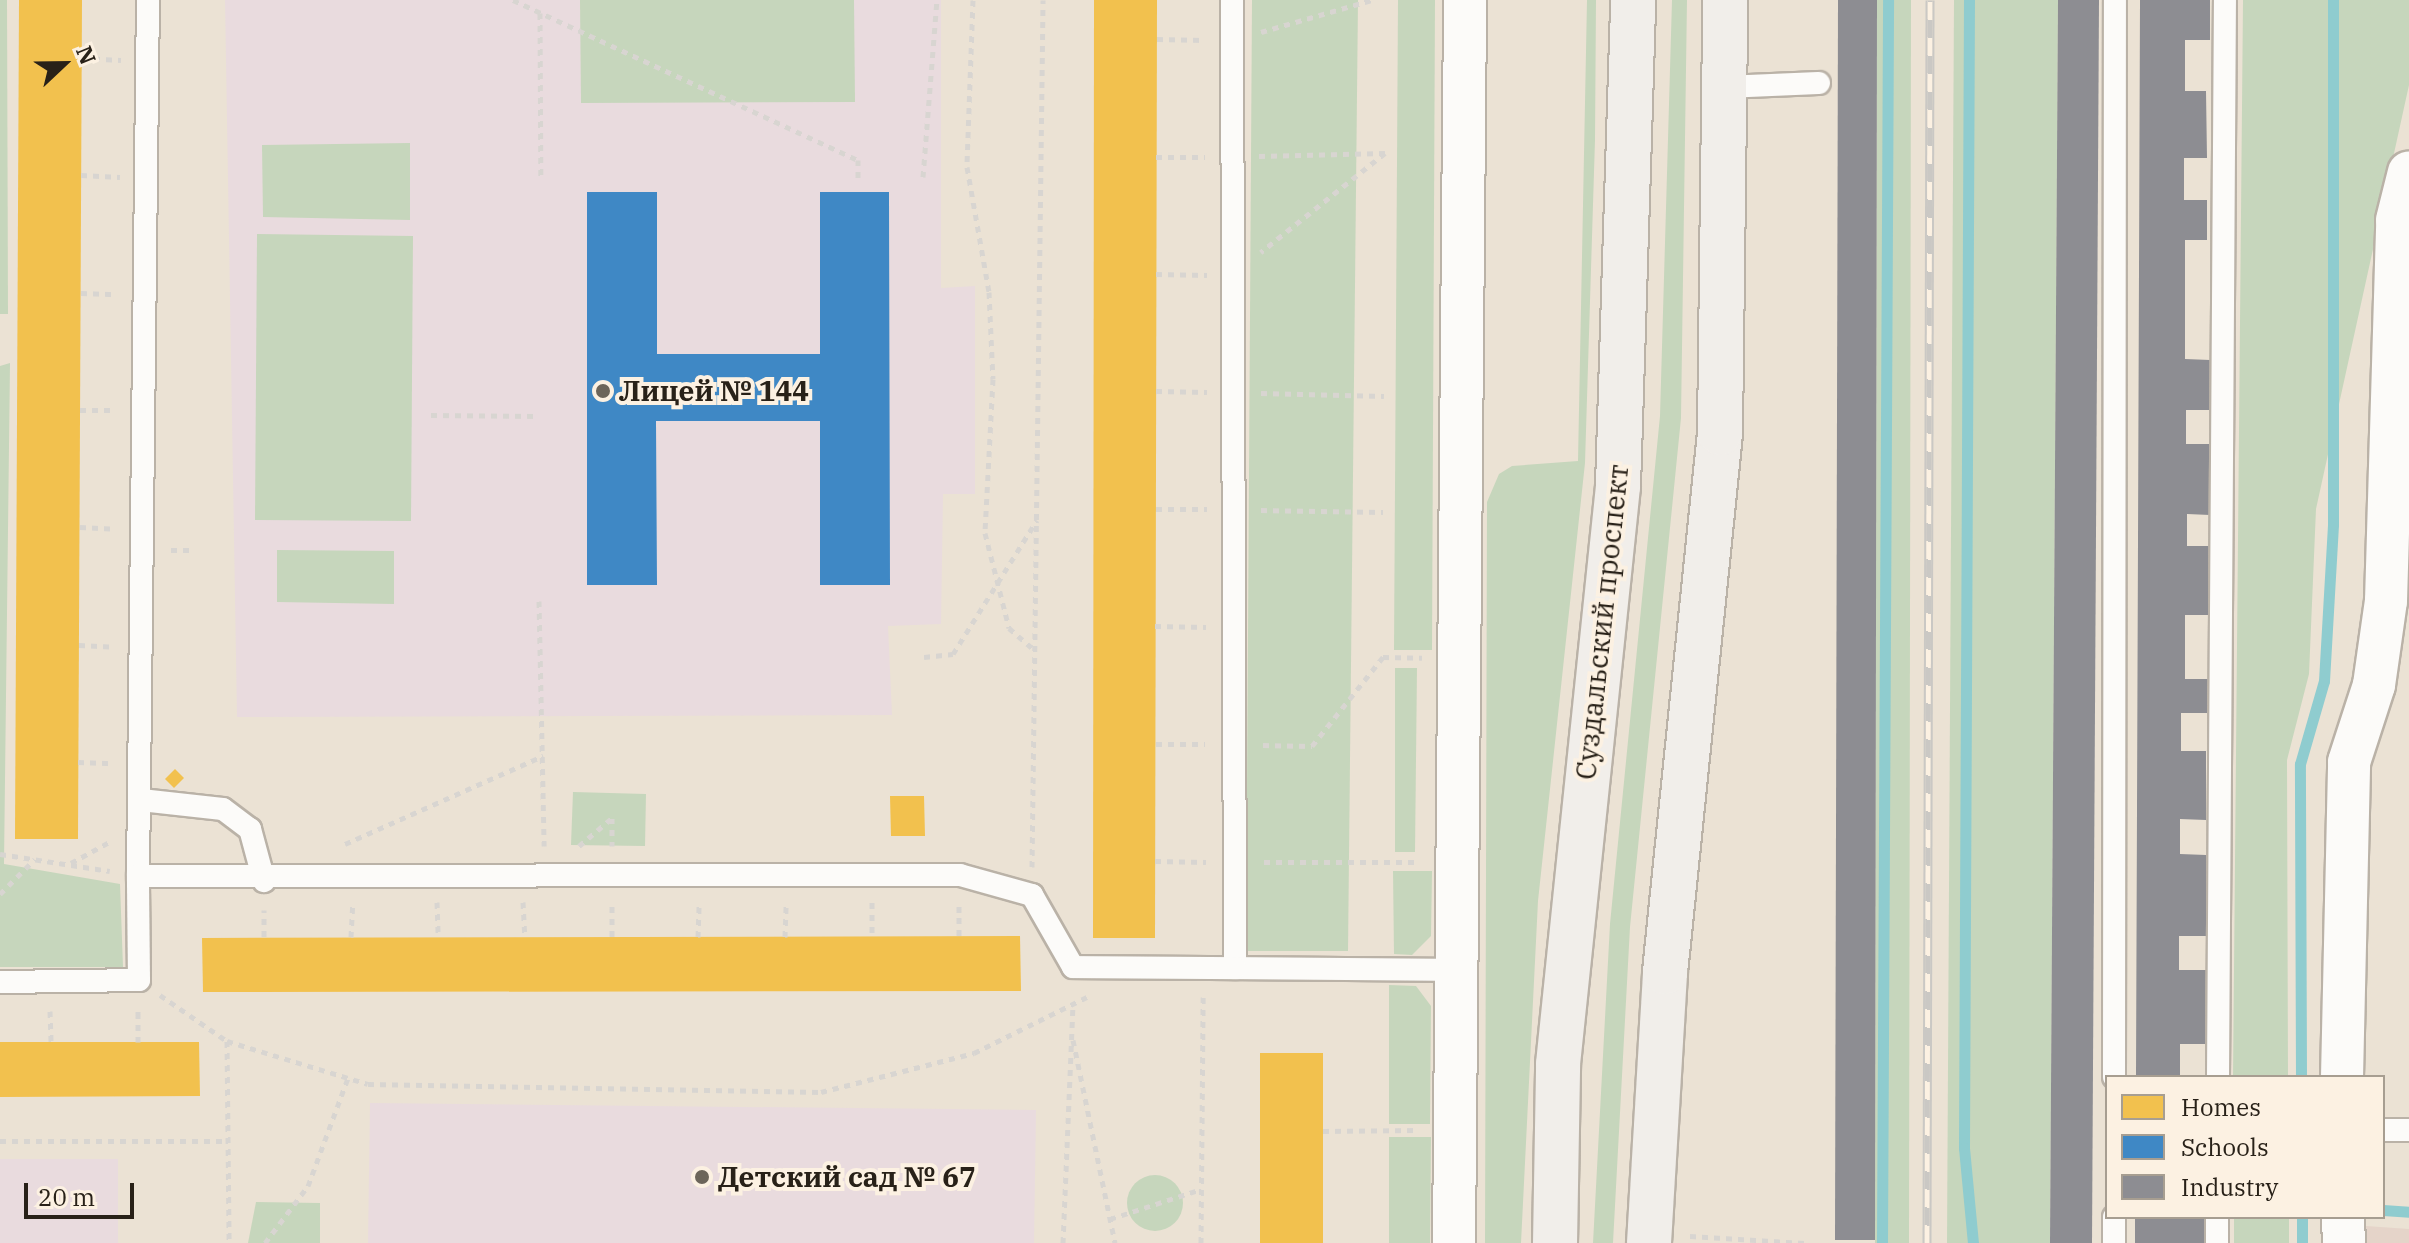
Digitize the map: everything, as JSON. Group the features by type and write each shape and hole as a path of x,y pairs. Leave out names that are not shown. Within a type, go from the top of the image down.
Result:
{"main road":[{"name":"Суздальский проспект","path":"1555,1243 1558,1064 1618,486 1633,0"},
{"path":"1669,1239 1665,972 1720,433 1725,0"}],"street":[{"path":"1454,1243 1465,0"},
{"path":"2342,1075 2349,762 2374,685 2386,601 2397,220 2409,172"},
{"path":"2343,1219 2344,1243"}],"lane":[{"path":"0,982 139,980 148,0"},
{"path":"1232,0 1235,968"},
{"path":"2114,1075 2115,0"},
{"path":"2218,1075 2225,0"},
{"path":"1724,87 1819,83"},
{"path":"141,800 223,809 250,829 264,881"},
{"path":"138,876 264,881 545,875 960,875 1032,895 1073,967 1456,970"},
{"path":"2385,1130 2409,1130"},
{"path":"2114,1219 2114,1243"},
{"path":"2217,1219 2217,1243"}],"path":[{"path":"513,0 858,160 858,178"},
{"path":"923,177 937,0"},
{"path":"973,0 967,167 989,292 993,379 984,518 995,588 1009,628 1035,651"},
{"path":"1032,895 1043,0"},
{"path":"1157,39 1232,40 1372,0"},
{"path":"540,13 541,180"},
{"path":"82,58 147,61"},
{"path":"1156,157 1385,153 1233,275 1156,274"},
{"path":"1156,391 1384,396"},
{"path":"431,415 538,416"},
{"path":"1156,509 1383,512"},
{"path":"924,657 953,654 1037,520"},
{"path":"539,601 545,875"},
{"path":"1155,626 1234,628"},
{"path":"1156,744 1312,746 1383,657 1424,658 1424,674"},
{"path":"334,849 543,756"},
{"path":"70,864 139,826"},
{"path":"1155,861 1422,862 1423,847"},
{"path":"0,854 138,876"},
{"path":"0,894 35,858"},
{"path":"1063,1243 1073,967"},
{"path":"139,980 227,1041 348,1078 821,1092 974,1053 1073,1006 1131,967"},
{"path":"1201,1243 1203,968"},
{"path":"1072,1033 1115,1243"},
{"path":"227,1041 229,1243"},
{"path":"265,1243 308,1186 348,1078"},
{"path":"1323,1131 1430,1130"},
{"path":"0,1141 228,1141"},
{"path":"1110,1219 1201,1189"},
{"path":"1669,1239 1805,1243"}],"shaded area":[{"name":"Лицей № 144","path":"225,0 941,0 941,288 975,286 975,494 943,494 941,624 888,626 892,715 237,717"},
{"name":"Детский сад № 67","path":"370,1103 1036,1110 1034,1243 368,1243"},
{"path":"0,1159 118,1159 118,1243 0,1243"},
{"path":"2366,1226 2409,1229 2409,1243 2366,1243"}],"green space":[{"path":"0,0 7,0 8,314 0,314"},
{"path":"580,0 854,0 855,102 581,103"},
{"path":"1252,0 1358,0 1348,951 1246,951"},
{"path":"1398,0 1435,0 1432,650 1394,650"},
{"path":"1587,0 1596,0 1585,463 1538,901 1521,1243 1485,1243 1487,502 1499,474 1512,466 1578,461"},
{"path":"1672,0 1687,0 1681,418 1630,927 1613,1243 1593,1243 1610,924 1660,416"},
{"path":"1877,0 1911,0 1909,1243 1875,1243"},
{"path":"1954,0 2058,0 2050,1243 1947,1243"},
{"path":"2243,0 2409,0 2409,85 2316,509 2309,674 2287,760 2288,1075 2233,1075"},
{"path":"410,143 410,220 263,217 262,145"},
{"path":"257,234 413,236 411,521 255,520"},
{"path":"10,363 4,864 120,884 123,967 0,967 0,366"},
{"path":"277,550 394,551 394,604 277,602"},
{"path":"1395,668 1417,668 1415,852 1395,852"},
{"path":"573,792 646,794 645,846 571,845"},
{"path":"1393,871 1432,871 1431,936 1412,955 1394,954"},
{"path":"1389,985 1416,986 1431,1006 1430,1124 1389,1124"},
{"path":"1389,1137 1431,1137 1430,1243 1389,1243"},
{"path":"1155,1175 1175,1183 1183,1203 1175,1223 1155,1231 1135,1223 1127,1203 1135,1183"},
{"path":"256,1202 320,1203 320,1243 248,1243"},
{"path":"2234,1219 2289,1219 2289,1243 2234,1243"}],"building: Homes":[{"path":"19,0 82,0 78,839 15,839"},
{"path":"1094,0 1157,0 1155,938 1093,938"},
{"path":"175,769 184,778 174,788 165,779"},
{"path":"890,796 924,796 925,836 891,836"},
{"path":"1020,936 1021,991 203,992 202,938"},
{"path":"0,1042 199,1042 200,1096 0,1097"},
{"path":"1260,1053 1323,1053 1323,1243 1260,1243"}],"building: Schools":[{"path":"587,192 657,192 657,354 820,354 820,192 889,192 890,585 820,585 820,421 656,421 657,585 587,585"}],"building: Industry":[{"path":"1838,0 1877,0 1875,1240 1835,1240"},
{"path":"2058,0 2099,0 2092,1243 2050,1243"},
{"path":"2140,0 2210,0 2210,40 2185,40 2185,91 2206,91 2207,158 2184,158 2184,200 2207,200 2207,240 2185,240 2185,359 2210,360 2210,410 2186,410 2186,444 2210,444 2210,515 2187,514 2187,546 2209,546 2210,615 2185,615 2185,679 2208,679 2207,713 2181,713 2181,751 2206,751 2206,820 2180,819 2180,854 2206,855 2206,936 2179,936 2179,970 2207,970 2206,1044 2180,1044 2180,1075 2136,1075"},
{"path":"2135,1219 2208,1219 2208,1243 2135,1243"}],"waterway":[{"path":"1882,1243 1888,0"},
{"path":"1969,0 1964,1148 1973,1243"},
{"path":"2301,1075 2300,764 2324,681 2333,524 2333,0"},
{"path":"2385,1210 2409,1212"},
{"path":"2302,1219 2302,1243"}],"railway":[{"path":"1927,1243 1930,0"}],"place":[{"name":"Лицей № 144","path":"603,391"},
{"name":"Детский сад № 67","path":"702,1177"}]}
